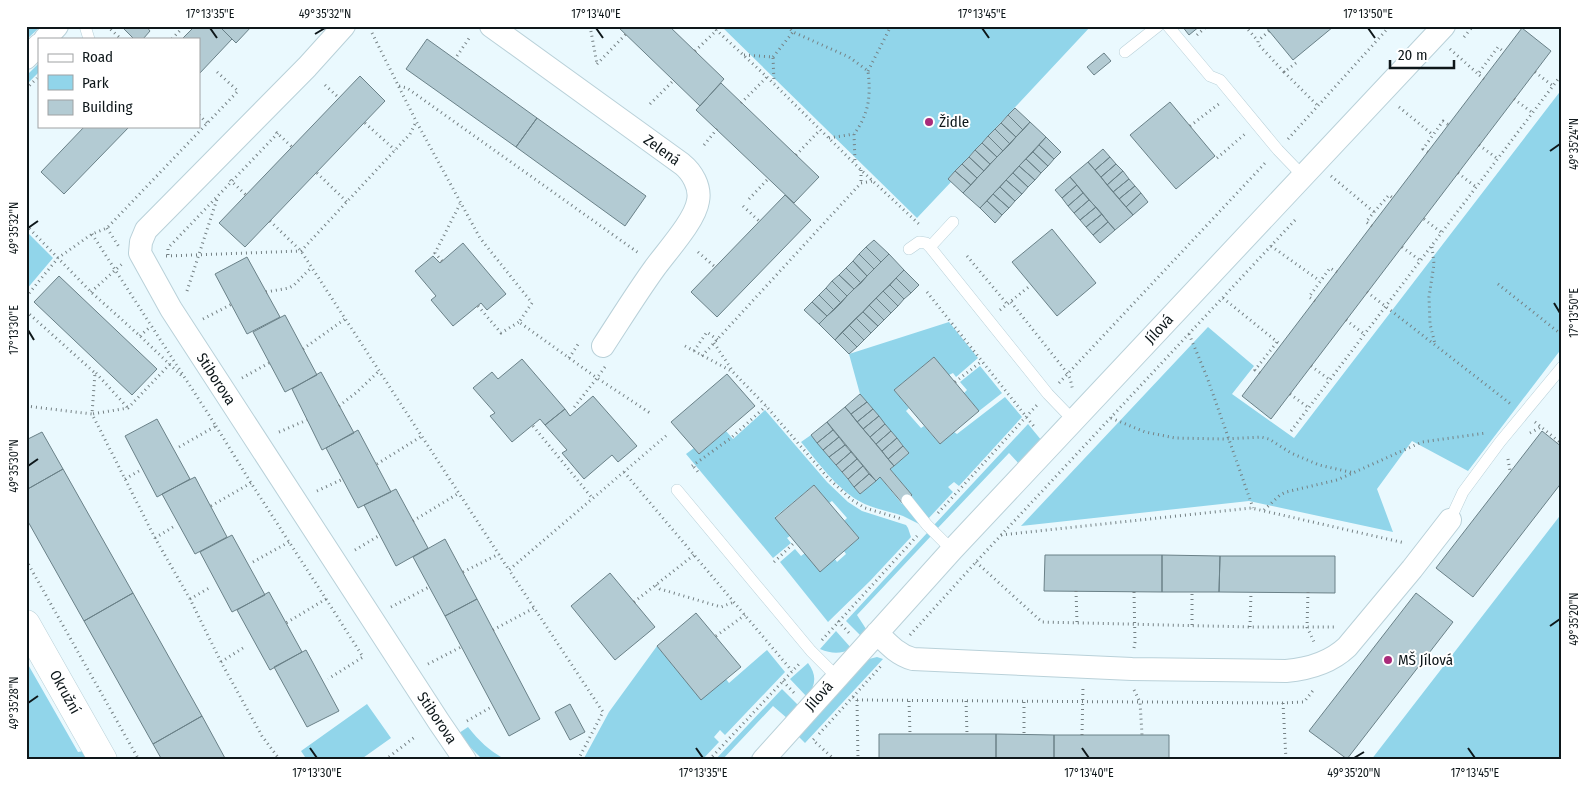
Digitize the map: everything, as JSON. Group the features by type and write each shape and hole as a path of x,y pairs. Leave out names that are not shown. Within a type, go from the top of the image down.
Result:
{"street":[{"path":"46,38 57,26"},
{"name":"Stiborova","path":"344,26 307,67 146,230 140,242 140,253 166,300 196,347 465,760"},
{"name":"Zelená","path":"492,26 682,164 690,172 696,184 699,200 690,220 653,270 606,354"},
{"name":"Jílová","path":"763,760 952,550 1439,31"},
{"path":"26,58 38,46"},
{"path":"876,633 896,651 913,659 1132,668 1297,670 1316,666 1334,657 1347,647 1450,520"},
{"name":"Okružní","path":"26,624 103,760"}],"lane":[{"path":"85,26 89,38"},
{"path":"1125,52 1158,26"},
{"path":"1168,26 1210,76 1220,80 1278,150 1309,169"},
{"path":"930,247 953,222"},
{"path":"909,249 919,242 926,243 930,247 1048,394 1074,422"},
{"path":"1450,520 1463,492 1506,434 1562,367"},
{"path":"677,490 811,651 837,677"},
{"path":"907,500 927,525 952,550"}],"path":[{"path":"107,26 120,38"},
{"path":"173,38 184,26"},
{"path":"590,26 597,64 626,34"},
{"path":"712,26 922,227"},
{"path":"787,26 793,32 849,57 868,72"},
{"path":"855,164 854,134 862,124 866,114 870,84 868,72 891,26"},
{"path":"1245,26 1258,41 1258,44 1318,106"},
{"path":"1061,381 1278,150 1390,26"},
{"path":"695,51 717,30"},
{"path":"1258,41 1269,31"},
{"path":"1439,31 1484,79"},
{"path":"774,84 773,57 793,32"},
{"path":"372,33 416,121 480,238 532,303 519,322 501,333 478,306"},
{"path":"457,56 470,37"},
{"path":"1478,74 1498,47 1504,52"},
{"path":"744,55 773,57"},
{"path":"1284,72 1296,63"},
{"path":"26,297 58,258 92,234 108,228 238,91 216,71"},
{"path":"1535,72 1553,86"},
{"path":"1291,431 1562,74"},
{"path":"26,89 38,77"},
{"path":"741,103 767,77"},
{"path":"650,104 674,80"},
{"path":"326,84 339,98"},
{"path":"398,86 407,88 641,254"},
{"path":"1514,99 1533,113"},
{"path":"1190,126 1220,102 1225,109"},
{"path":"1398,107 1433,135"},
{"path":"200,115 208,124"},
{"path":"1428,152 1423,149 1443,120 1449,125"},
{"path":"292,147 278,133 168,248 168,255 199,256 301,252 410,134 416,121"},
{"path":"365,123 395,150"},
{"path":"1241,127 1252,140"},
{"path":"704,145 717,129"},
{"path":"796,155 820,130"},
{"path":"1217,158 1246,133"},
{"path":"829,138 854,134"},
{"path":"1479,145 1498,159"},
{"path":"1262,154 1268,160"},
{"path":"1309,169 1374,212"},
{"path":"861,170 861,183"},
{"path":"317,173 347,202"},
{"path":"1458,173 1476,187"},
{"path":"749,199 768,179"},
{"path":"232,181 246,195"},
{"path":"702,356 861,183 873,181"},
{"path":"187,290 219,194"},
{"path":"1372,226 1366,222 1389,195 1393,198"},
{"path":"442,261 435,253 460,203"},
{"path":"742,206 759,221"},
{"path":"1424,218 1442,233"},
{"path":"270,221 301,252 603,712 578,760"},
{"path":"26,226 91,292 189,383"},
{"path":"92,234 363,657 328,678"},
{"path":"1271,246 1320,281"},
{"path":"1432,246 1434,264 1429,296 1430,324 1435,345"},
{"path":"1402,247 1421,261"},
{"path":"698,252 715,267"},
{"path":"967,256 1008,305"},
{"path":"266,292 289,288 311,268"},
{"path":"1315,301 1309,297 1320,281 1330,268 1337,272"},
{"path":"91,292 115,270"},
{"path":"1498,284 1562,335"},
{"path":"988,320 1031,285"},
{"path":"927,292 1039,432"},
{"path":"1367,292 1524,414"},
{"path":"910,635 1223,298 1281,346"},
{"path":"1011,302 1068,374 1074,396"},
{"path":"205,318 232,304"},
{"path":"26,311 95,373 128,408"},
{"path":"303,349 345,319"},
{"path":"1346,320 1364,334"},
{"path":"519,322 650,413"},
{"path":"140,336 151,326"},
{"path":"694,351 707,332 718,340"},
{"path":"1189,334 1230,439 1253,508"},
{"path":"1260,373 1255,370 1277,342"},
{"path":"569,358 579,343"},
{"path":"714,343 733,372 766,406 830,479 852,500 865,508 906,521"},
{"path":"685,346 733,372"},
{"path":"572,410 597,378 606,354"},
{"path":"955,382 982,361"},
{"path":"234,382 269,363"},
{"path":"26,406 92,414 128,408 170,364"},
{"path":"1311,366 1330,380"},
{"path":"340,406 379,371"},
{"path":"95,373 92,414 155,538 190,599 262,736 280,760"},
{"path":"1290,394 1309,408"},
{"path":"698,472 693,466 731,438 766,406"},
{"path":"1111,418 1145,432 1175,438 1230,439 1260,437 1270,439 1291,453 1319,466 1354,473"},
{"path":"279,432 307,420"},
{"path":"179,447 216,426"},
{"path":"533,426 592,499"},
{"path":"1540,427 1562,444"},
{"path":"1264,510 1286,492 1337,480 1387,458 1400,450 1422,442 1496,431 1506,434"},
{"path":"509,570 667,435"},
{"path":"376,464 422,436"},
{"path":"125,479 139,471"},
{"path":"624,472 792,672"},
{"path":"317,491 343,479"},
{"path":"211,506 250,483"},
{"path":"414,521 459,493"},
{"path":"1001,535 1253,508 1403,542 1424,554"},
{"path":"155,538 173,527"},
{"path":"355,550 380,536"},
{"path":"253,562 289,542"},
{"path":"774,562 795,542"},
{"path":"463,572 499,554"},
{"path":"634,602 694,555"},
{"path":"26,560 140,760"},
{"path":"976,562 1042,622 1307,627"},
{"path":"656,585 660,590 721,607 734,602"},
{"path":"391,606 429,586"},
{"path":"190,599 209,588"},
{"path":"1076,591 1078,623"},
{"path":"1133,650 1135,642 1134,592"},
{"path":"1192,592 1192,625"},
{"path":"1250,627 1251,592"},
{"path":"1308,592 1307,627 1315,644"},
{"path":"286,623 326,599"},
{"path":"493,630 534,608"},
{"path":"716,636 745,616"},
{"path":"222,662 246,646"},
{"path":"428,664 461,647"},
{"path":"709,760 811,651"},
{"path":"835,760 813,740 886,661"},
{"path":"1082,735 1083,683"},
{"path":"853,697 857,700 909,701 1283,703 1287,759"},
{"path":"857,700 858,760"},
{"path":"909,701 910,734"},
{"path":"966,701 966,734"},
{"path":"1024,702 1024,734"},
{"path":"1140,702 1142,735"},
{"path":"467,721 492,706"},
{"path":"385,760 416,736"}],"green space":[{"path":"26,26 41,26 26,40"},
{"path":"721,26 1091,26 948,179 951,182 917,218"},
{"path":"38,64 38,73 26,85 26,76"},
{"path":"1562,89 1562,348 1468,471 1412,441 1377,489 1393,532 1249,501 1021,526 1208,327 1254,366 1232,394 1294,438"},
{"path":"26,231 53,258 26,290"},
{"path":"949,322 978,358 956,377 953,373 949,375 934,357 894,390 909,408 906,411 921,428 924,426 940,444 954,432 957,434 1005,397 1022,417 959,486 954,482 948,487 953,492 928,519 910,498 912,495 890,469 909,453 860,394 849,354"},
{"path":"980,366 1002,393 979,411 964,393 967,390 960,382"},
{"path":"765,410 827,482 848,502 862,511 906,525 911,537 828,622 780,562 795,549 801,556 805,553 820,571 835,559 837,562 846,554 844,551 859,538 844,521 847,518 832,501 829,503 814,485 775,517 790,536 787,538 791,543 773,558 686,454 694,448 699,454 726,431 733,439"},
{"path":"1028,424 1042,441 1020,465 1009,453 937,529 934,525"},
{"path":"811,435 860,494 880,477 921,525 903,516 864,504 851,496 828,474 801,442"},
{"path":"1562,513 1562,760 1371,760"},
{"path":"927,533 931,536 857,615 868,632 862,637 846,621"},
{"path":"836,631 852,649 836,653 820,649"},
{"path":"657,646 701,699 726,679 729,683 767,650 785,672 725,735 720,730 714,737 719,742 702,760 583,760 609,712"},
{"path":"877,657 883,659 805,743 797,735 869,659"},
{"path":"26,661 78,752 84,751 91,760 26,760"},
{"path":"808,663 813,672 814,684 807,697 790,679"},
{"path":"782,689 799,706 788,719 773,706 722,760 715,760"},
{"path":"367,704 391,738 360,760 307,760 301,751"},
{"path":"468,727 484,745 504,759 483,760 459,733"}],"building":[{"path":"121,26 146,26 150,31 144,38 133,38"},
{"path":"195,26 219,26 232,39 200,73 200,38 183,38"},
{"path":"219,26 252,26 236,43"},
{"path":"617,26 669,26 724,79 700,106"},
{"path":"1182,26 1200,26 1189,35"},
{"path":"1265,26 1332,26 1333,27 1293,60"},
{"path":"1522,28 1551,51 1271,419 1242,396"},
{"path":"427,39 537,118 516,147 406,69"},
{"path":"1104,53 1111,61 1094,75 1087,67"},
{"path":"360,76 385,101 245,247 219,223"},
{"path":"721,83 819,177 794,203 696,110"},
{"path":"1170,102 1215,156 1176,189 1130,135"},
{"path":"1015,108 1030,122 1023,130 1008,115"},
{"path":"1008,115 1023,130 1016,137 1001,123"},
{"path":"537,118 646,196 625,226 516,147"},
{"path":"1030,122 1046,137 980,208 963,193"},
{"path":"1001,123 1016,137 1010,144 995,129"},
{"path":"83,128 128,128 64,194 41,172"},
{"path":"995,129 1010,144 1003,151 988,136"},
{"path":"988,136 1003,151 997,157 982,143"},
{"path":"1046,137 1061,152 1054,159 1039,145"},
{"path":"982,143 997,157 990,164 975,150"},
{"path":"1039,145 1054,159 1048,166 1033,152"},
{"path":"1103,149 1110,157 1095,170 1088,162"},
{"path":"975,150 990,164 984,171 969,157"},
{"path":"1033,152 1048,166 1041,173 1026,159"},
{"path":"969,157 984,171 977,178 962,164"},
{"path":"1110,157 1116,164 1101,177 1095,170"},
{"path":"1026,159 1041,173 1035,180 1019,166"},
{"path":"1088,162 1133,215 1115,230 1070,177"},
{"path":"962,164 977,178 971,185 955,171"},
{"path":"1116,164 1123,171 1107,185 1101,177"},
{"path":"1019,166 1035,180 1028,187 1013,173"},
{"path":"955,171 971,185 963,193 948,179"},
{"path":"1123,171 1129,179 1113,192 1107,185"},
{"path":"1013,173 1028,187 1022,194 1006,180"},
{"path":"1070,177 1077,185 1062,198 1055,190"},
{"path":"1129,179 1135,186 1119,199 1113,192"},
{"path":"1006,180 1022,194 1015,201 1000,187"},
{"path":"1077,185 1083,193 1068,206 1062,198"},
{"path":"1135,186 1141,193 1126,207 1119,199"},
{"path":"1000,187 1015,201 1009,208 993,194"},
{"path":"1083,193 1089,200 1074,213 1068,206"},
{"path":"1141,193 1148,202 1133,215 1126,207"},
{"path":"993,194 1009,208 1002,215 987,201"},
{"path":"785,195 811,220 717,317 691,292"},
{"path":"1089,200 1096,207 1080,220 1074,213"},
{"path":"987,201 1002,215 995,223 980,208"},
{"path":"1096,207 1102,214 1086,227 1080,220"},
{"path":"1102,214 1108,222 1093,235 1086,227"},
{"path":"1108,222 1115,230 1100,243 1093,235"},
{"path":"1052,229 1096,283 1057,316 1012,262"},
{"path":"874,240 889,254 881,262 866,247"},
{"path":"463,243 506,294 487,310 481,303 453,326 431,300 436,296 415,271 433,256 440,263"},
{"path":"866,247 881,262 874,269 859,254"},
{"path":"859,254 874,269 867,276 853,261"},
{"path":"889,254 904,270 835,340 819,324"},
{"path":"247,257 280,317 247,334 215,274"},
{"path":"853,261 867,276 861,283 846,268"},
{"path":"846,268 861,283 854,289 839,275"},
{"path":"904,270 919,285 911,293 896,278"},
{"path":"839,275 854,289 847,296 832,281"},
{"path":"59,276 157,369 132,395 34,302"},
{"path":"896,278 911,293 904,299 890,285"},
{"path":"832,281 847,296 841,303 826,288"},
{"path":"890,285 904,299 898,306 883,291"},
{"path":"826,288 841,303 834,310 819,295"},
{"path":"883,291 898,306 891,313 876,298"},
{"path":"819,295 834,310 827,316 812,302"},
{"path":"876,298 891,313 884,320 869,305"},
{"path":"812,302 827,316 819,324 804,310"},
{"path":"869,305 884,320 878,326 863,312"},
{"path":"863,312 878,326 871,333 856,318"},
{"path":"285,315 317,375 285,392 253,332"},
{"path":"856,318 871,333 864,340 849,325"},
{"path":"849,325 864,340 857,347 842,332"},
{"path":"842,332 857,347 849,354 835,340"},
{"path":"934,357 979,411 940,444 894,390"},
{"path":"522,359 565,409 545,425 540,419 512,442 490,416 495,413 473,388 492,372 498,379"},
{"path":"321,372 354,433 322,450 292,389"},
{"path":"727,374 755,406 699,454 671,422"},
{"path":"860,394 867,402 851,414 845,407"},
{"path":"593,396 637,446 618,462 612,455 584,479 562,453 567,450 545,425 565,409 570,416"},
{"path":"867,402 873,409 857,422 851,414"},
{"path":"845,407 894,466 890,469 912,495 903,504 880,477 876,481 827,422"},
{"path":"873,409 879,416 863,429 857,422"},
{"path":"879,416 885,424 870,437 863,429"},
{"path":"157,419 190,479 157,497 125,436"},
{"path":"827,422 833,430 817,443 811,435"},
{"path":"885,424 891,431 876,444 870,437"},
{"path":"358,430 391,492 358,508 326,448"},
{"path":"833,430 839,437 823,450 817,443"},
{"path":"891,431 897,438 882,451 876,444"},
{"path":"1542,431 1562,447 1562,482 1473,597 1436,568"},
{"path":"42,432 63,469 26,490 26,440"},
{"path":"839,437 845,445 829,457 823,450"},
{"path":"897,438 903,446 888,459 882,451"},
{"path":"845,445 851,452 836,465 829,457"},
{"path":"903,446 909,453 894,466 888,459"},
{"path":"851,452 857,459 842,472 836,465"},
{"path":"857,459 863,466 848,479 842,472"},
{"path":"863,466 869,474 854,487 848,479"},
{"path":"63,469 133,593 84,621 26,518 26,490"},
{"path":"869,474 876,481 860,494 854,487"},
{"path":"195,477 227,537 195,554 162,494"},
{"path":"814,485 859,538 820,572 775,518"},
{"path":"396,489 428,548 396,566 364,505"},
{"path":"232,535 265,595 232,612 200,552"},
{"path":"445,539 477,599 445,616 413,557"},
{"path":"1045,555 1162,555 1162,592 1044,591"},
{"path":"1162,555 1220,556 1219,592 1162,592"},
{"path":"1220,556 1335,556 1335,593 1219,592"},
{"path":"610,573 655,627 615,660 571,606"},
{"path":"269,592 302,652 270,670 237,610"},
{"path":"133,593 202,716 153,744 84,621"},
{"path":"1416,593 1453,622 1347,759 1309,731"},
{"path":"477,599 540,719 509,736 445,616"},
{"path":"696,613 741,667 701,700 657,646"},
{"path":"306,650 339,711 307,727 274,667"},
{"path":"570,704 585,732 570,740 555,712"},
{"path":"202,716 226,760 162,760 153,744"},
{"path":"879,734 996,734 996,760 879,760"},
{"path":"996,734 1054,735 1054,760 996,760"},
{"path":"1054,735 1169,735 1169,760 1054,760"}],"place":[{"name":"Židle","path":"929,122"},
{"name":"MŠ Jílová","path":"1388,660"}]}
